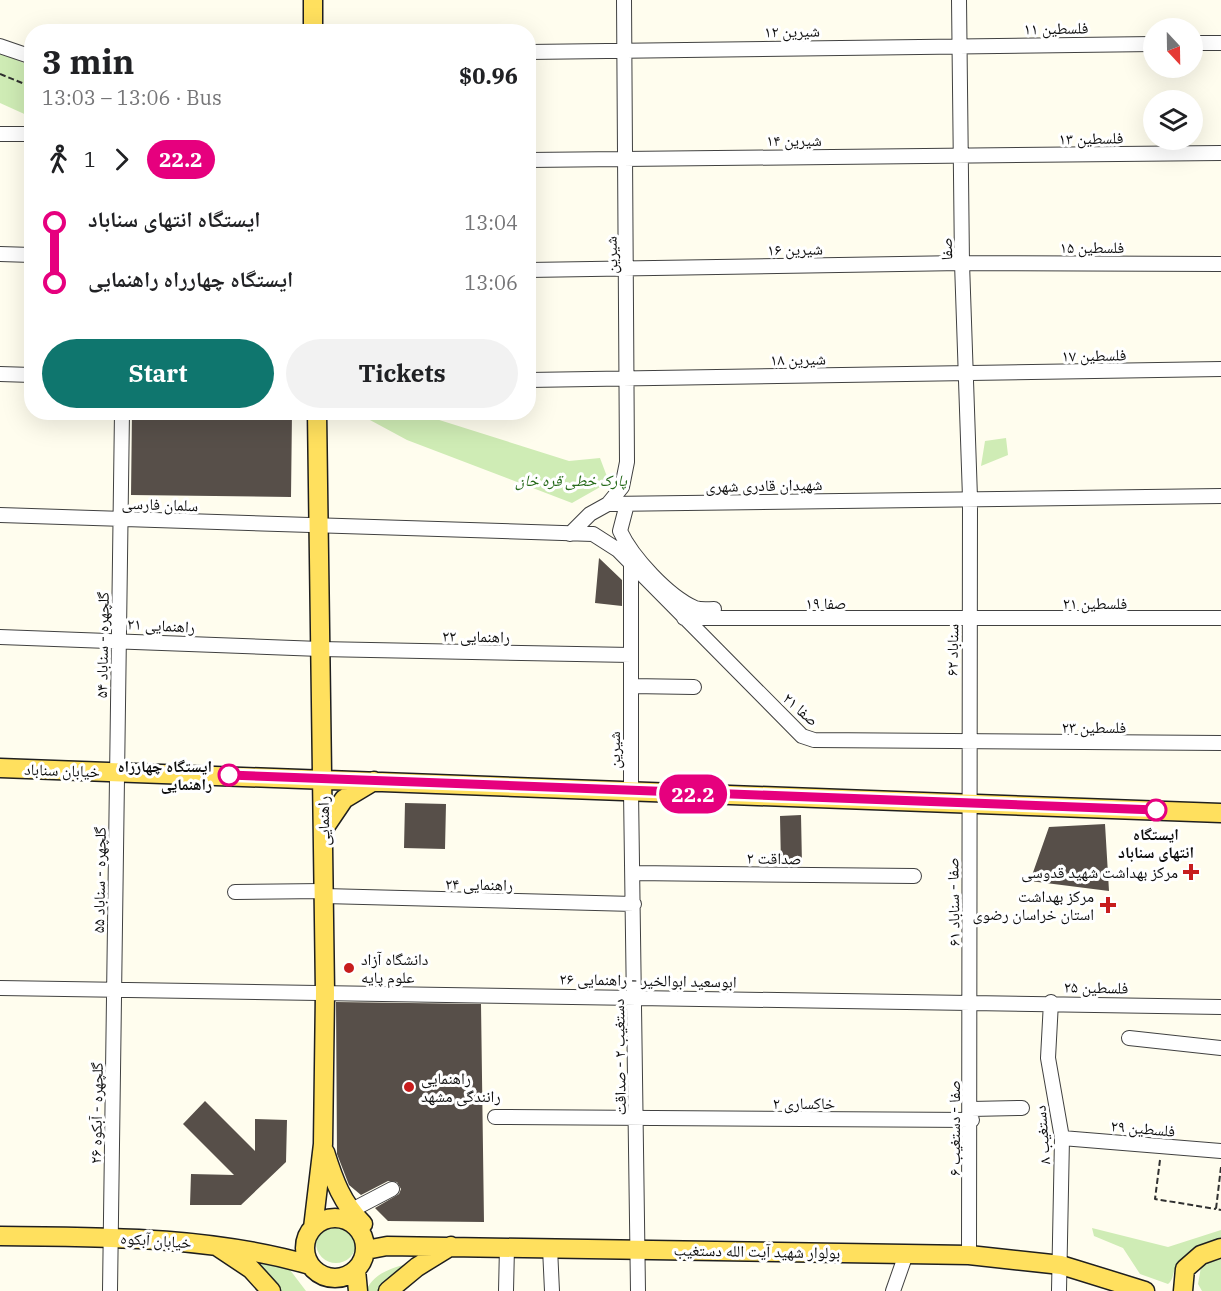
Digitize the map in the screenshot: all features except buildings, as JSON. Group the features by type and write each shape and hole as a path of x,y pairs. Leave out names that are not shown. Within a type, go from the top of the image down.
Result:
{"main road":[{"path":"313,0 313,24"},
{"name":"راهنمایی","path":"313,1228 323,1144 325,992 317,420"},
{"name":"خیابان سناباد","path":"0,768 322,778 631,792 968,802 1221,813"},
{"path":"323,830 344,799 376,780"},
{"path":"323,1144 335,1187 350,1211 387,1246"},
{"path":"356,1270 327,1284 310,1265 305,1246 313,1228 329,1219 348,1220 362,1233 366,1250 356,1270 358,1291"},
{"name":"خیابان آبکوه","path":"0,1236 111,1237 214,1245 263,1252 310,1265"},
{"path":"214,1245 251,1269 271,1291"},
{"name":"بولوار شهید آیت الله دستغیب","path":"366,1250 387,1246 451,1246 969,1255 1061,1264 1145,1291"},
{"path":"388,1291 417,1267 451,1246"},
{"path":"1183,1291 1185,1269 1201,1255 1221,1248"}],"street":[{"name":"شیرین","path":"608,504 622,487 627,462 629,378 624,0"},
{"name":"صفا","path":"959,0 962,263 968,374 970,498"},
{"path":"1203,43 1221,43"},
{"name":"فلسطین ۱۱","path":"960,46 1143,44"},
{"path":"0,46 24,54"},
{"name":"شیرین ۱۲","path":"536,52 960,46"},
{"path":"0,134 24,134"},
{"name":"فلسطین ۱۳","path":"961,156 1221,153"},
{"name":"شیرین ۱۴","path":"536,160 961,156"},
{"path":"0,254 24,255"},
{"name":"فلسطین ۱۵","path":"962,263 1221,264"},
{"name":"شیرین ۱۶","path":"536,270 962,263"},
{"name":"فلسطین ۱۷","path":"968,374 1221,369"},
{"path":"0,374 24,375"},
{"name":"شیرین ۱۸","path":"536,380 968,374"},
{"name":"گلچهره - سناباد ۵۴","path":"117,771 122,420"},
{"name":"شهیدان قادری شهری","path":"608,504 1221,496"},
{"name":"سناباد ۶۲","path":"968,802 970,498"},
{"path":"319,525 570,534 585,519 608,504"},
{"path":"627,504 620,531 627,545 674,596 698,609 772,611 792,620"},
{"name":"سلمان فارسی","path":"0,515 319,525"},
{"name":"صفا ۲۱","path":"570,534 593,534 618,550 802,736 814,740 968,743"},
{"name":"شیرین","path":"631,564 631,792"},
{"name":"صفا ۱۹","path":"684,618 969,620"},
{"name":"فلسطین ۲۱","path":"969,620 1221,618"},
{"name":"راهنمایی ۲۱","path":"0,637 320,649"},
{"name":"راهنمایی ۲۲","path":"320,649 631,656"},
{"path":"631,686 694,687"},
{"name":"فلسطین ۲۳","path":"968,743 1221,743"},
{"name":"گلچهره - سناباد ۵۵","path":"114,989 117,771"},
{"name":"دستغیب ۲ - صداقت","path":"631,792 638,1291"},
{"name":"صفا - سناباد ۶۱","path":"968,802 971,1001"},
{"name":"صداقت ۲","path":"633,873 914,876"},
{"name":"راهنمایی ۲۴","path":"235,891 634,904"},
{"name":"ابوسعید ابوالخیر - راهنمایی ۲۶","path":"0,988 971,1001"},
{"name":"گلچهره - آبکوه ۲۶","path":"110,1291 114,989"},
{"name":"فلسطین ۲۵","path":"971,1001 1221,1006"},
{"name":"صفا - دستغیب ۶","path":"969,1255 971,1001"},
{"name":"دستغیب ۸","path":"1051,1002 1048,1058 1062,1138 1059,1291"},
{"path":"1129,1038 1221,1048"},
{"name":"خاکساری ۲","path":"495,1117 636,1119 971,1114 1022,1108"},
{"name":"فلسطین ۲۹","path":"1062,1138 1221,1151"},
{"path":"350,1211 392,1189"},
{"path":"506,1291 507,1247"},
{"path":"550,1248 552,1291"},
{"path":"893,1291 906,1254"}],"path":[{"path":"0,74 24,84"},
{"path":"1162,1146 1155,1199 1221,1210"},
{"path":"1216,1209 1221,1167"}],"green space":[{"path":"0,53 24,63 24,114 0,103"},
{"name":"پارک خطی قره خان","path":"370,420 439,420 569,461 600,458 609,482 572,503 407,440"},
{"path":"1006,438 1008,455 981,466 985,441"},
{"path":"336,1223 350,1229 356,1243 350,1257 336,1263 322,1257 316,1243 322,1229"},
{"path":"1092,1228 1168,1247 1221,1230 1221,1242 1184,1258 1176,1267 1168,1284 1140,1274 1123,1248 1094,1236"},
{"path":"243,1252 284,1262 306,1291 279,1291"},
{"path":"1221,1257 1221,1291 1202,1291 1198,1284 1201,1267 1208,1261"},
{"path":"417,1262 383,1291 366,1291 381,1274"}],"bus line":[{"name":"22.2","path":"229,775 631,792 1156,810"}],"place":[{"name":"ایستگاه چهارراه راهنمایی","path":"229,775"},
{"name":"ايستگاه انتهای سناباد","path":"1156,810"},
{"name":"مرکز بهداشت شهید قدوسی","path":"1191,872"},
{"name":"مرکز بهداشت استان خراسان رضوی","path":"1108,905"},
{"name":"دانشگاه آزاد علوم پایه","path":"349,968"},
{"name":"راهنمایی رانندگی مشهد","path":"409,1087"}]}
